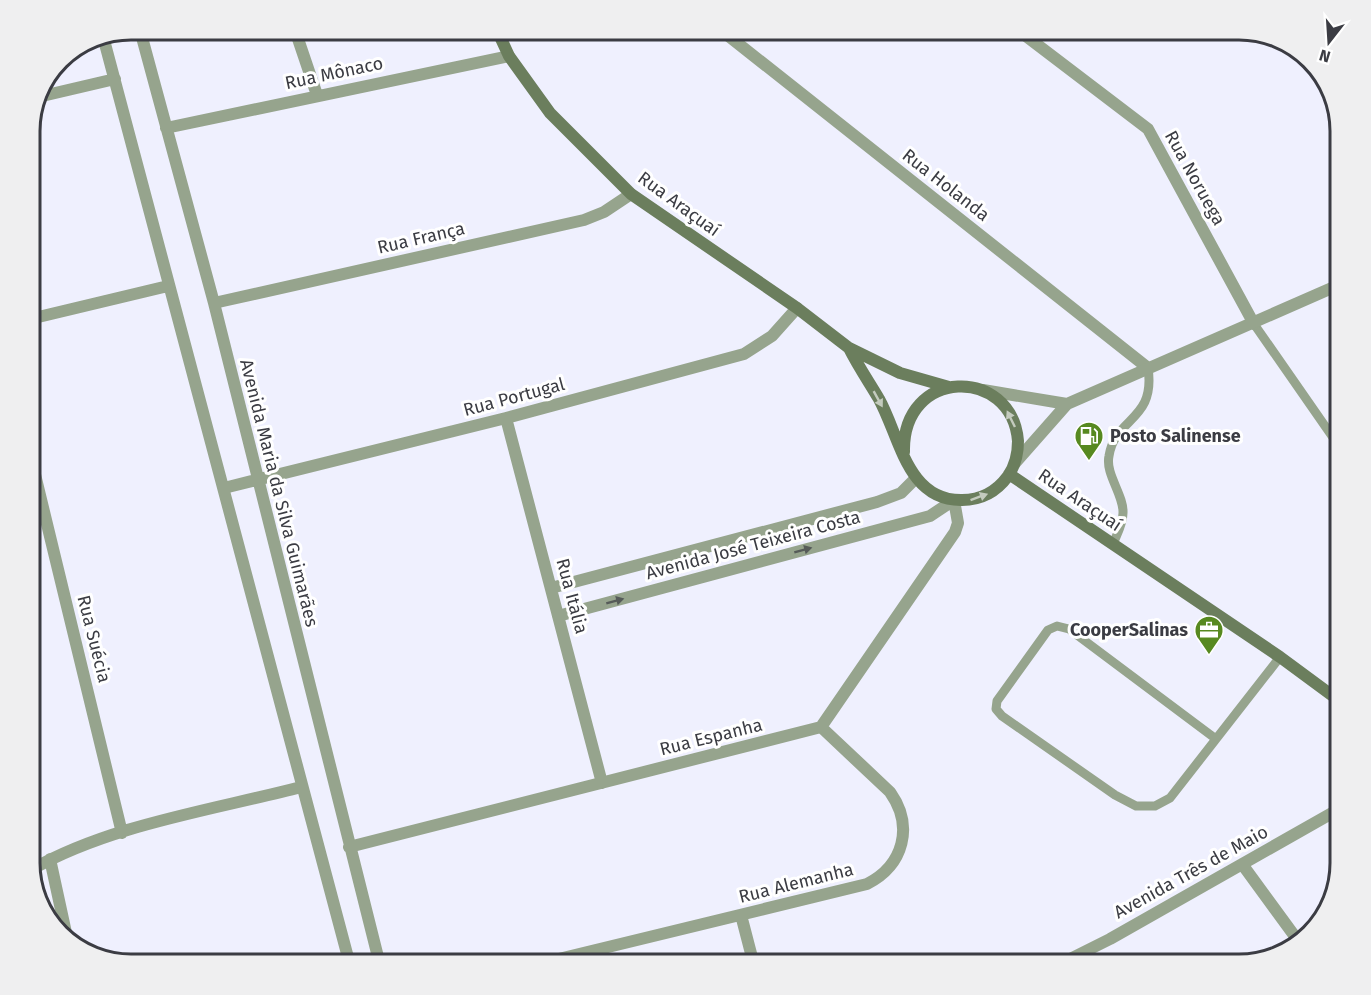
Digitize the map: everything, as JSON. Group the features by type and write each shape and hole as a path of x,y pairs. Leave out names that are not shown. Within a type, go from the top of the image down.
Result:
{"main road":[{"name":"Rua Araçuaí","path":"502,40 509,56 550,113 631,194 797,308 849,348 900,373 948,387"},
{"name":"Rua Araçuaí","path":"849,348 879,400 915,479 926,489 954,500 970,500 986,495 999,487 1012,469 1113,544 1280,657 1330,694"},
{"path":"904,452 906,424 913,411 923,400 948,387 978,389 998,400 1012,418 1018,448 1012,469"}],"street":[{"name":"Avenida Maria da Silva Guimarães","path":"143,40 214,303 256,480 377,955"},
{"path":"298,40 317,95"},
{"name":"Rua Holanda","path":"734,40 1148,368"},
{"name":"Rua Noruega","path":"1031,40 1148,129 1254,324"},
{"path":"105,45 347,955"},
{"name":"Rua Mônaco","path":"166,128 509,56"},
{"path":"49,94 115,79"},
{"name":"Rua França","path":"214,303 584,220 604,212 631,194"},
{"path":"41,316 168,286"},
{"path":"1012,469 1067,404 1330,289"},
{"name":"Rua Portugal","path":"224,488 506,418 744,354 772,336 797,308"},
{"path":"978,389 1067,404"},
{"name":"Rua Itália","path":"506,418 602,783"},
{"name":"Avenida José Teixeira Costa","path":"551,588 878,502 901,493 915,479"},
{"path":"820,727 955,532 958,523 954,500"},
{"name":"Avenida José Teixeira Costa","path":"558,616 930,516 954,500"},
{"name":"Rua Suécia","path":"41,514 122,833"},
{"name":"Rua Espanha","path":"349,847 820,727"},
{"name":"Rua Alemanha","path":"575,955 867,884 887,871 900,850 904,826 897,802 890,792 820,727"},
{"path":"41,864 122,833 301,787"},
{"name":"Avenida Três de Maio","path":"1078,955 1330,814"},
{"path":"50,859 64,924"},
{"path":"1242,864 1295,936"},
{"path":"741,915 751,955"}],"lane":[{"path":"1254,324 1330,434"},
{"path":"1113,544 1123,511 1108,458 1113,443 1146,402 1151,388 1148,368"},
{"path":"1216,739 1069,629 1057,626 1047,630 997,701 996,709 1002,716 1136,806 1155,806 1170,798 1280,657"}],"place":[{"name":"Posto Salinense","path":"1089,462"},
{"name":"CooperSalinas","path":"1209,656"}]}
